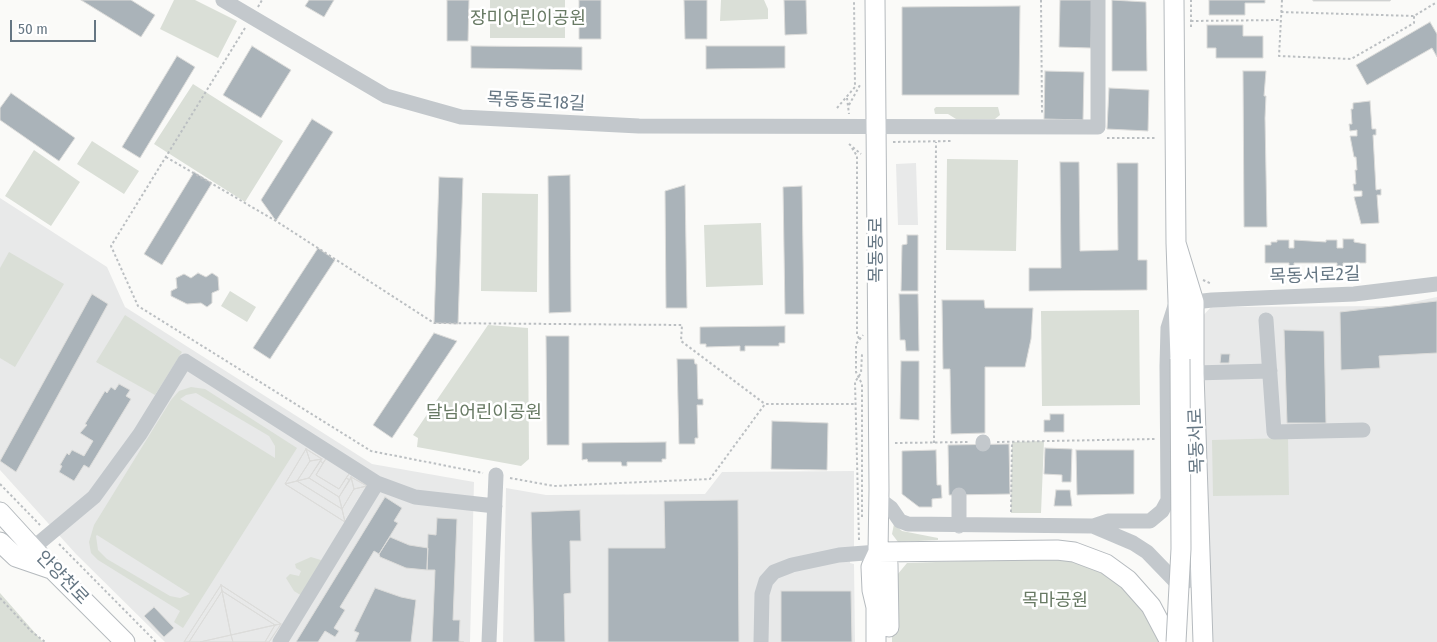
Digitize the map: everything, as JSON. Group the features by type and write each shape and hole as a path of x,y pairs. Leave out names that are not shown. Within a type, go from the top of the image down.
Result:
{"main road":[{"name":"목동동로","path":"875,0 879,499 866,548 871,567 872,590 876,607 876,642"},
{"name":"목동서로","path":"1174,0 1176,243 1186,299 1194,373 1203,642"},
{"name":"목동서로","path":"1176,642 1181,548 1180,359 1186,299"},
{"name":"안양천로","path":"0,512 53,570 126,642"},
{"path":"0,542 16,557 53,570"},
{"name":"목동동로","path":"866,548 888,564 889,642"},
{"path":"866,548 1074,552 1090,557 1117,571 1133,585 1151,606 1170,642"}],"street":[{"name":"목동동로18길","path":"223,0 386,96 461,117 639,126 1098,127 1098,0"},
{"name":"목동서로2길","path":"1186,299 1354,294 1437,284"},
{"path":"879,499 891,508 900,521 908,524 1093,526 1108,521 1143,522 1150,520 1166,506 1168,500 1168,328 1186,299"},
{"path":"1266,320 1274,432 1363,430"},
{"path":"33,548 94,496 140,434 185,361 377,483 415,498 495,506"},
{"path":"1194,373 1270,371"},
{"path":"489,642 496,475"},
{"path":"280,642 377,483"},
{"path":"959,495 959,526"},
{"path":"1093,526 1133,543 1147,552 1176,582 1183,583 1196,574 1201,566"},
{"path":"0,548 16,557"},
{"path":"761,642 762,594 766,581 774,572 792,565 866,548"},
{"path":"1170,577 1181,598 1181,618"}],"path":[{"path":"262,0 112,246 138,306 371,451 554,486 710,479 765,404"},
{"path":"837,108 855,87 854,0"},
{"path":"1041,0 1042,115"},
{"path":"1282,0 1279,56 1351,59 1414,22 1414,16"},
{"path":"1281,12 1414,16 1437,2"},
{"path":"1186,21 1281,20"},
{"path":"847,98 849,105 860,86 860,77"},
{"path":"934,443 936,142"},
{"path":"862,175 861,154 849,144 857,156 857,336 862,343"},
{"path":"166,157 276,221 434,323 682,325 681,340 765,404 856,404"},
{"path":"863,330 856,344 858,378 862,384 866,548"},
{"path":"862,350 861,373 855,382 866,548"},
{"path":"895,443 1161,439"},
{"path":"1011,514 1012,442"},
{"path":"0,484 156,642"},
{"path":"0,598 31,631 45,642"}],"shaded area":[{"path":"916,163 918,225 898,225 896,164"},
{"path":"0,198 107,267 125,307 372,464 474,482 470,642 165,642 76,554 0,470"},
{"path":"1437,297 1437,642 1200,642 1199,320 1211,307 1394,306"},
{"path":"854,471 854,560 850,560 850,563 854,564 855,642 503,642 506,488 546,495 705,494 722,472"}],"green space":[{"path":"174,0 195,0 237,21 218,58 160,29"},
{"name":"장미어린이공원","path":"490,0 565,0 565,38 490,38"},
{"path":"721,0 764,0 768,9 768,19 720,21"},
{"path":"193,84 283,141 245,202 154,144"},
{"path":"936,107 998,107 1000,115 995,119 956,119 948,114 935,114 934,109"},
{"path":"92,141 139,171 124,194 77,164"},
{"path":"34,150 80,182 51,226 5,196"},
{"path":"947,159 1018,160 1016,251 946,250"},
{"path":"482,193 538,194 537,292 481,291"},
{"path":"761,223 763,285 706,287 704,225"},
{"path":"9,252 64,284 15,367 0,358 0,268"},
{"path":"230,291 256,307 247,322 221,306"},
{"path":"1139,310 1140,405 1042,406 1041,311"},
{"path":"125,315 182,352 155,395 96,362"},
{"name":"달님어린이공원","path":"488,325 528,328 529,459 521,466 417,447 418,438 413,435"},
{"path":"191,387 205,389 297,448 183,628 174,622 180,611 98,560 91,553 89,542 94,525 171,400 179,391","holes":["196,393 269,436 275,446 275,458 180,399 186,395","97,535 190,594 180,598 170,596 107,559 98,550"]},
{"path":"1288,438 1289,495 1213,496 1212,440"},
{"path":"1044,441 1041,513 1011,513 1012,442"},
{"path":"894,524 902,531 938,538 938,540 898,542 892,534"},
{"path":"311,557 324,561 302,596 294,591 286,578 290,574 299,576 301,571 296,568 295,564"},
{"name":"목마공원","path":"1053,558 1078,563 1104,574 1125,589 1145,610 1156,631 1159,642 892,642 892,581 907,563"},
{"path":"0,593 43,642 0,642"}],"building":[{"path":"81,0 131,0 155,15 141,37"},
{"path":"309,0 334,0 324,17 305,6"},
{"path":"447,0 469,0 468,41 447,41"},
{"path":"579,0 601,0 601,39 579,39"},
{"path":"684,0 707,0 707,39 685,39"},
{"path":"784,0 806,0 807,34 785,35"},
{"path":"1060,0 1092,0 1091,48 1059,47"},
{"path":"1112,0 1146,2 1147,71 1112,71"},
{"path":"1209,0 1265,0 1265,3 1245,3 1245,15 1209,15"},
{"path":"1313,0 1391,0 1313,1"},
{"path":"1020,6 1019,95 902,95 902,7"},
{"path":"1430,22 1437,34 1437,57 1432,48 1367,85 1356,65"},
{"path":"1207,25 1243,25 1243,36 1263,36 1263,58 1216,58 1216,48 1207,48"},
{"path":"252,46 291,70 261,118 223,95"},
{"path":"471,46 582,47 582,70 471,68"},
{"path":"706,46 785,46 785,68 706,69"},
{"path":"177,56 195,67 140,158 122,147"},
{"path":"1045,71 1084,72 1083,120 1044,119"},
{"path":"1243,71 1266,71 1264,96 1266,96 1267,227 1244,227"},
{"path":"1109,88 1149,90 1148,131 1107,129"},
{"path":"11,93 75,138 59,161 0,120 0,108"},
{"path":"1370,101 1372,129 1376,129 1376,135 1373,135 1376,190 1381,189 1381,195 1377,195 1379,223 1361,224 1354,197 1362,196 1362,191 1354,191 1353,184 1356,184 1355,170 1357,170 1356,157 1354,157 1350,136 1357,136 1357,130 1350,131 1349,124 1352,124 1351,109 1353,109 1353,103"},
{"path":"312,119 333,132 276,221 261,200"},
{"path":"1060,162 1079,162 1080,251 1118,250 1117,163 1138,163 1138,260 1147,260 1147,290 1029,291 1029,268 1061,268"},
{"path":"194,172 212,183 162,265 144,254"},
{"path":"570,175 571,312 549,313 548,176"},
{"path":"439,177 463,178 458,324 434,323"},
{"path":"685,185 687,308 666,308 665,191"},
{"path":"802,186 804,314 785,314 783,187"},
{"path":"907,235 918,235 918,291 901,291 902,245 907,244"},
{"path":"1343,239 1354,239 1354,242 1366,244 1366,263 1343,263 1343,267 1337,267 1337,263 1294,263 1294,267 1289,267 1289,263 1265,263 1265,245 1271,245 1271,242 1277,242 1277,240 1289,240 1289,248 1294,248 1294,240 1326,242 1326,240 1337,240 1337,248 1343,248"},
{"path":"318,248 335,260 270,359 253,348"},
{"path":"198,273 206,277 212,273 218,277 219,290 212,293 212,303 207,307 201,303 187,304 171,296 171,291 177,288 176,278 184,274 191,278"},
{"path":"92,294 108,304 16,472 0,461"},
{"path":"899,294 918,294 919,351 906,351 905,340 900,340"},
{"path":"942,300 984,300 985,308 1033,308 1031,339 1025,367 985,367 985,433 951,434 950,369 943,369"},
{"path":"1437,301 1437,353 1379,356 1380,368 1341,370 1340,312"},
{"path":"785,326 785,343 779,343 779,346 745,346 745,351 740,351 740,346 706,347 706,344 700,344 700,327"},
{"path":"1284,330 1324,331 1326,423 1287,423"},
{"path":"434,333 457,341 392,438 373,425"},
{"path":"546,336 569,336 569,445 547,445"},
{"path":"1221,354 1230,354 1229,363 1220,363"},
{"path":"677,359 694,359 695,364 697,364 698,399 703,399 703,405 697,405 698,438 695,438 695,444 679,444"},
{"path":"901,361 919,361 919,420 900,419"},
{"path":"119,384 130,390 126,396 131,399 89,468 84,465 74,481 59,472 62,466 60,465 67,453 69,455 72,450 84,456 93,441 80,433 87,425 85,424 105,391 107,393 111,387 115,390"},
{"path":"1050,414 1064,414 1064,432 1044,432 1044,420 1050,420"},
{"path":"772,421 828,423 827,470 771,469"},
{"path":"666,442 666,459 662,459 662,462 627,462 627,466 622,466 621,462 588,462 587,459 582,460 582,443"},
{"path":"1009,444 1010,494 949,495 948,445"},
{"path":"1045,448 1072,449 1071,482 1062,482 1062,475 1044,474"},
{"path":"306,449 322,459 320,461 323,463 327,457 351,471 346,478 350,480 351,477 367,486 345,522 285,484"},
{"path":"306,449 310,461 297,481 285,484"},
{"path":"306,449 322,459 310,461"},
{"path":"936,450 937,485 941,485 942,498 932,499 932,507 919,507 902,494 902,451"},
{"path":"1076,450 1134,450 1134,494 1077,495"},
{"path":"327,457 351,471 339,489 316,475"},
{"path":"322,459 309,478 297,481 310,461"},
{"path":"320,461 323,463 316,475 339,489 346,478 350,480 339,497 309,478"},
{"path":"351,477 354,489 342,509 339,497"},
{"path":"351,477 367,486 354,489"},
{"path":"309,478 339,497 342,509 297,481"},
{"path":"297,481 342,509 345,522 285,484"},
{"path":"367,486 345,522 342,509 354,489"},
{"path":"1056,490 1070,490 1072,506 1054,506"},
{"path":"385,497 402,508 394,521 398,523 379,554 374,551 340,607 345,610 334,628 339,631 335,637 325,631 318,642 296,642"},
{"path":"738,500 739,642 608,642 608,548 665,548 664,501"},
{"path":"580,510 581,541 570,541 571,593 564,594 565,642 534,642 531,512"},
{"path":"437,518 457,519 453,620 460,620 459,641 464,642 432,642 435,570 427,570 428,534 436,535"},
{"path":"390,537 409,545 428,548 427,570 406,568 380,557 379,554"},
{"path":"221,585 281,624 269,642 184,642"},
{"path":"221,585 222,591 189,642 184,642"},
{"path":"221,585 281,624 275,625 222,591"},
{"path":"375,588 416,600 411,642 355,642 359,633 354,631"},
{"path":"222,591 275,625 231,635"},
{"path":"222,591 231,635 200,642 189,642"},
{"path":"781,591 851,591 852,642 781,642"},
{"path":"154,607 174,628 164,637 144,616"},
{"path":"281,624 269,642 265,642 275,625"},
{"path":"275,625 265,642 233,642 231,635"},
{"path":"231,635 233,642 200,642"}]}
